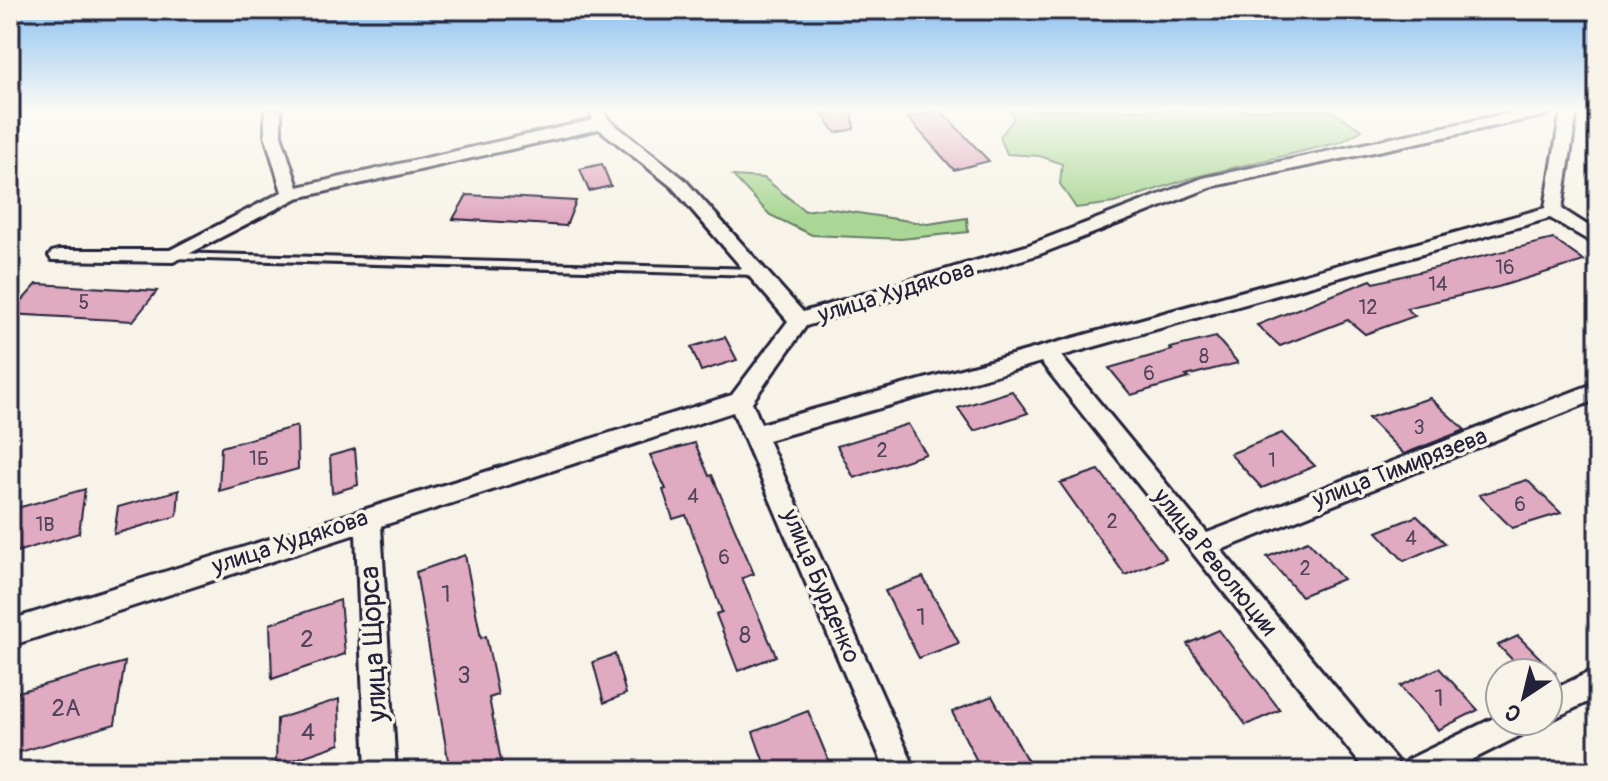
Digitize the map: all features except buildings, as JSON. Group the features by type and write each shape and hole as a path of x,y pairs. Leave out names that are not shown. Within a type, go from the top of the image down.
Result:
{"street":[{"path":"276,146 291,194"},
{"path":"59,256 173,256 291,194 479,146"},
{"path":"635,146 678,183 799,321"},
{"name":"улица Худякова","path":"10,633 740,401 799,321 1033,250 1209,182 1376,146"},
{"path":"1553,211 1563,146"},
{"path":"756,434 1553,211 1598,240"},
{"name":"улица Революции","path":"1046,353 1385,771"},
{"name":"улица Тимирязева","path":"1202,546 1598,390"},
{"name":"улица Бурденко","path":"740,401 901,771"},
{"name":"улица Щорса","path":"368,517 381,771"},
{"path":"1564,699 1598,682"},
{"path":"1418,771 1487,737"}],"lane":[{"path":"173,256 756,272"}],"green space":[{"path":"1004,146 1322,146 1191,178 1114,203 1076,208 1060,184 1062,164 1040,156 1007,154"},
{"path":"733,176 764,178 805,211 826,208 928,224 967,218 968,232 901,239 812,235 770,215"}]}
